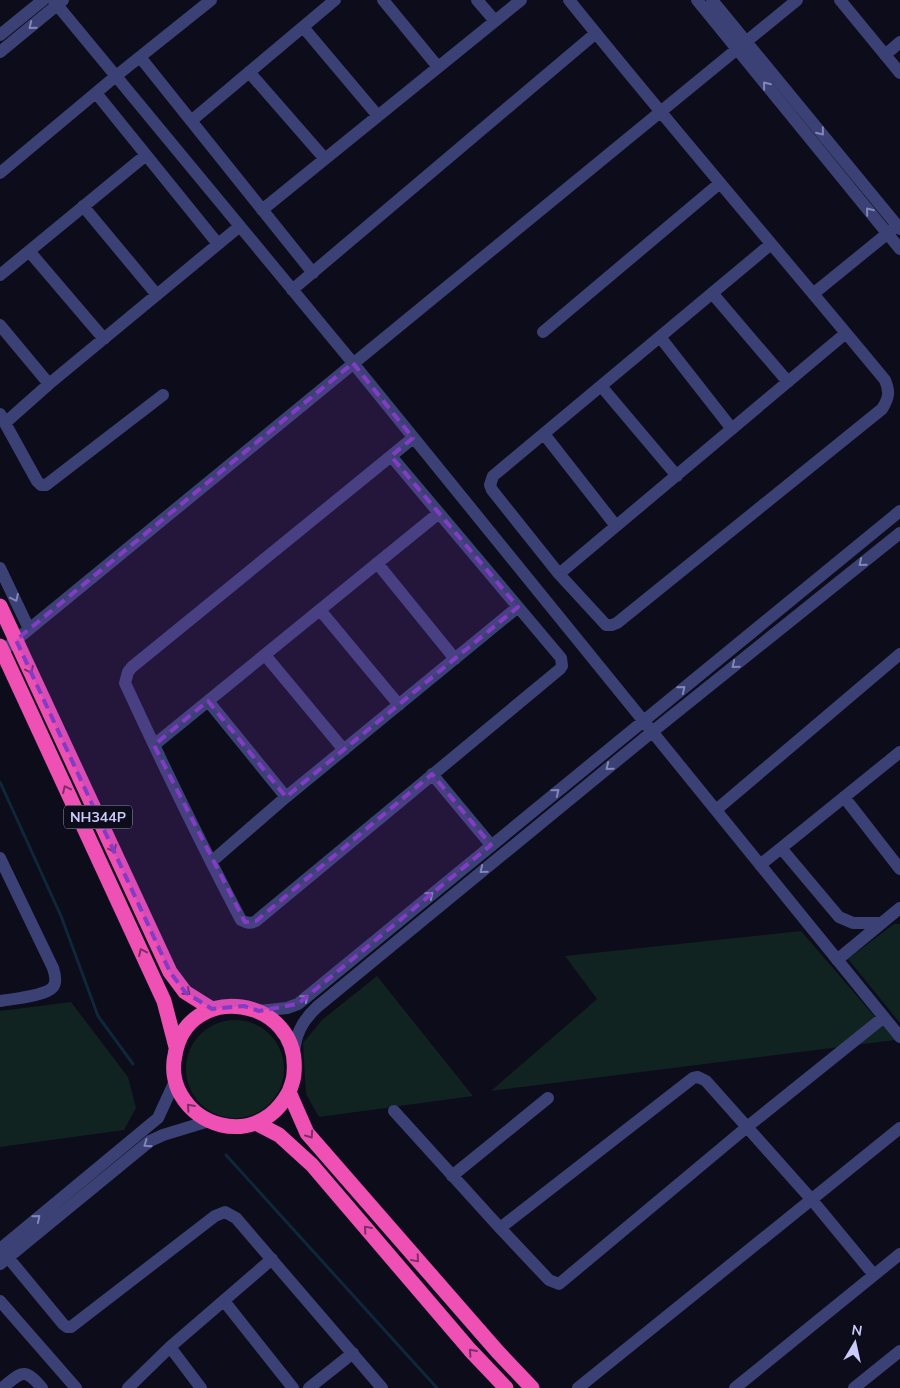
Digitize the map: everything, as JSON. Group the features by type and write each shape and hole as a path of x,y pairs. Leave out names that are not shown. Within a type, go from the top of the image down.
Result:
{"highway":[{"name":"NH344P","path":"0,606 170,972 185,992 212,1009"},
{"name":"NH344P","path":"1,650 164,1001 176,1047"},
{"path":"244,1006 259,1011 276,1022 288,1038 294,1058 294,1075 289,1092 281,1105 256,1123 224,1126 209,1121 187,1105 180,1093 175,1080 173,1064 176,1047 184,1031 196,1018 212,1009 244,1006"},
{"path":"289,1092 308,1134 497,1351 532,1388"},
{"path":"256,1123 279,1136 312,1165 470,1350 506,1388"}],"street":[{"path":"0,35 43,0"},
{"path":"0,173 211,0"},
{"path":"191,121 335,0"},
{"path":"384,0 438,67"},
{"path":"477,0 495,21"},
{"path":"262,210 521,0"},
{"path":"569,0 659,112 720,183 885,380 889,389 888,400 882,409 617,623 612,626 606,625 559,574 492,490 490,486 493,476 771,244"},
{"path":"697,0 741,45 896,227 900,249"},
{"path":"712,0 741,45"},
{"path":"1,650 16,640 797,0"},
{"path":"840,0 900,73"},
{"path":"0,52 58,2 116,76 353,363 900,1037"},
{"path":"303,27 378,116"},
{"path":"292,290 596,34"},
{"path":"885,55 900,42"},
{"path":"140,57 313,273"},
{"path":"249,72 325,159"},
{"path":"96,93 218,244"},
{"path":"0,275 146,155"},
{"path":"543,332 720,183"},
{"path":"83,206 157,295"},
{"path":"163,395 46,486 41,485 37,481 2,418 49,384 240,226"},
{"path":"813,294 896,227"},
{"path":"28,251 104,339"},
{"path":"712,293 788,382"},
{"path":"0,325 49,384"},
{"path":"559,574 846,333"},
{"path":"660,337 732,429"},
{"path":"601,386 677,476"},
{"path":"544,434 616,526"},
{"path":"391,456 561,658 562,666 560,670 256,921 250,923 241,920 154,745 125,683 128,672 132,667 391,456 414,438"},
{"path":"259,1011 288,1008 298,1004 900,511"},
{"path":"154,745 439,513"},
{"path":"294,1058 295,1041 302,1023 317,1007 652,732 900,532"},
{"path":"377,563 455,658"},
{"path":"0,568 29,629"},
{"path":"211,862 286,797 518,607"},
{"path":"320,610 399,705"},
{"path":"265,655 344,750"},
{"path":"716,810 898,659"},
{"path":"208,701 286,797"},
{"path":"760,865 900,752"},
{"path":"432,774 491,845"},
{"path":"844,797 900,870"},
{"path":"781,848 839,917 852,923 882,923"},
{"path":"0,1001 46,993 55,982 53,968 1,861"},
{"path":"838,960 900,908"},
{"path":"394,1111 549,1280 560,1284 747,1127 884,1017"},
{"path":"500,1228 693,1078 698,1078 706,1081 812,1200 874,1275"},
{"path":"2,1255 158,1118 175,1080"},
{"path":"452,1176 548,1098"},
{"path":"2,1255 150,1141 163,1135 209,1121"},
{"path":"578,1388 900,1128"},
{"path":"2,1255 63,1324 67,1327 74,1326 221,1213 225,1212 236,1218 382,1388"},
{"path":"735,1388 900,1254"},
{"path":"128,1388 170,1347 272,1259"},
{"path":"0,1301 76,1388"},
{"path":"224,1301 293,1388"},
{"path":"170,1347 201,1388"},
{"path":"860,1386 900,1351"},
{"path":"309,1388 353,1353"},
{"path":"2,1388 22,1374 27,1374 42,1388"}],"highlighted area":[{"path":"353,363 413,438 391,456 518,607 286,797 208,701 154,745 245,922 256,921 432,774 491,845 298,1004 259,1011 244,1006 212,1009 185,992 170,972 16,640"}],"green space":[{"path":"894,924 900,924 900,1023 848,959"},
{"path":"801,931 895,1040 491,1091 597,999 565,956"},
{"path":"377,976 473,1096 319,1117 306,1094 303,1043 322,1020"},
{"path":"71,1002 128,1077 136,1108 124,1130 0,1147 0,1011"},
{"path":"235,1020 254,1023 270,1034 281,1050 284,1069 281,1088 270,1104 254,1115 235,1118 216,1115 200,1104 189,1088 186,1069 189,1050 200,1034 216,1023"}],"waterway":[{"path":"0,782 61,916 98,1016 133,1064"},
{"path":"226,1155 437,1388"}]}
